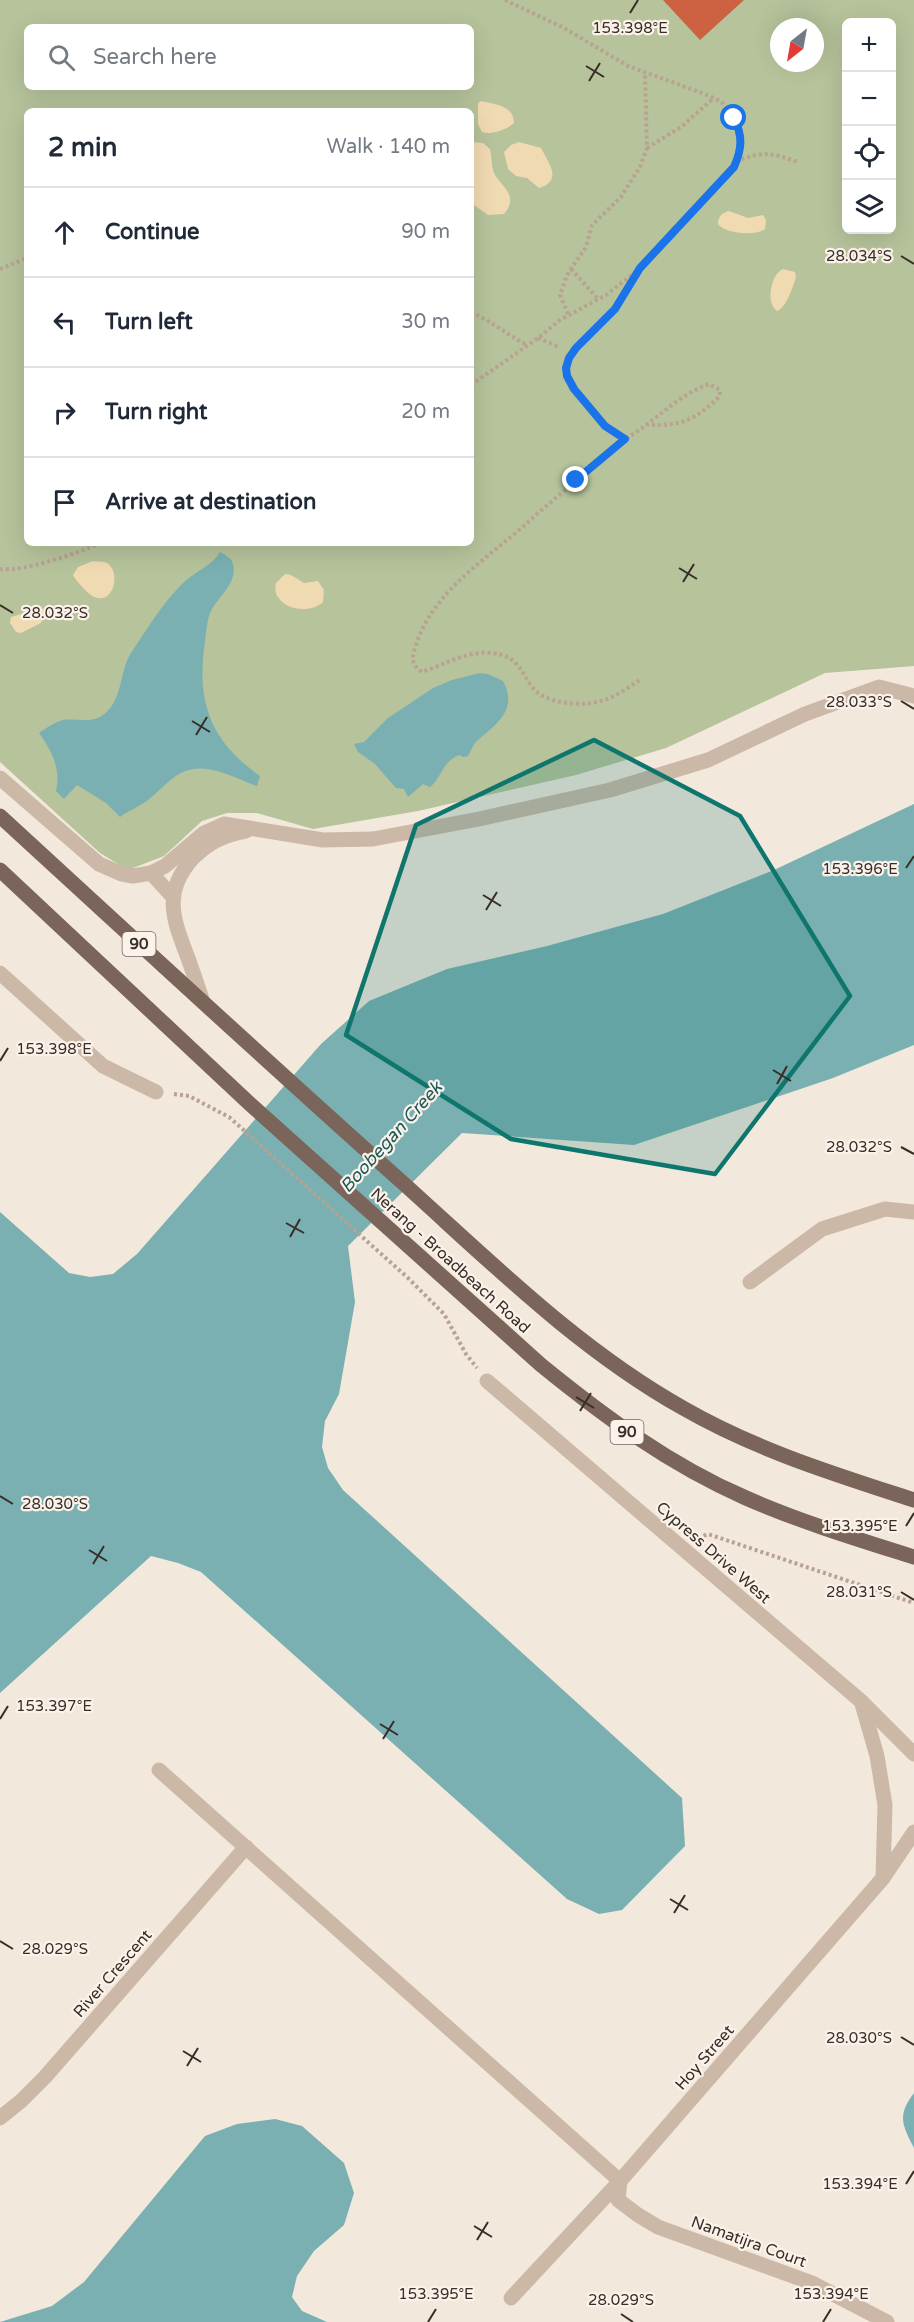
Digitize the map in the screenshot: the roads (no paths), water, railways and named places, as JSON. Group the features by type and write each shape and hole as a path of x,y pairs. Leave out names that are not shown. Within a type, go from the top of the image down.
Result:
{"main road":[{"name":"Nerang - Broadbeach Road","path":"0,816 278,1072 580,1340 679,1406 717,1427 825,1472 914,1500"},
{"name":"Nerang - Broadbeach Road","path":"0,870 250,1104 541,1365 613,1422 659,1452 764,1506 849,1537 914,1557"}],"street":[{"path":"0,778 99,864 132,876 151,873 174,860 213,827 232,824 255,830 323,840 373,839 479,819 610,790 708,760 805,714 879,687 914,696"},
{"path":"203,1002 176,928 173,897 178,879 184,868 214,840 228,834 255,830"},
{"path":"151,873 173,897"},
{"path":"0,973 103,1065 156,1092"},
{"path":"750,1282 822,1230 885,1209 914,1212"},
{"name":"Cypress Drive West","path":"487,1381 862,1702 914,1754"},
{"path":"862,1702 877,1756 885,1805 883,1878"},
{"path":"159,1770 620,2181"},
{"name":"Hoy Street","path":"511,2298 620,2181 883,1878 914,1832"},
{"name":"River Crescent","path":"0,2118 45,2077 246,1847"},
{"name":"Namatijra Court","path":"620,2181 618,2199 658,2227 812,2283 887,2322"}],"water":[{"path":"220,552 231,560 234,571 230,584 210,613 202,669 203,688 212,722 230,750 260,776 257,786 218,771 192,769 176,776 148,800 120,817 106,803 77,785 64,799 56,791 57,775 54,760 39,733 60,721 98,718 109,709 114,702 131,653 155,617 182,584 212,562"},
{"path":"480,673 503,681 508,700 504,715 475,743 468,756 459,755 453,758 430,787 423,784 408,797 404,789 396,788 375,764 358,752 354,744 364,742 388,718 433,688 452,680"},
{"name":"Boobegan Creek","path":"914,804 914,1045 833,1078 634,1145 462,1133 348,1246 355,1302 339,1394 325,1421 322,1447 328,1468 343,1490 682,1798 685,1846 622,1910 599,1914 567,1899 201,1572 178,1563 151,1556 0,1693 0,1212 69,1273 90,1277 113,1274 137,1254 321,1044 369,1001 447,969 547,946 663,914 774,870"},
{"path":"914,2093 914,2148 904,2126 903,2114"},
{"path":"275,2119 302,2126 344,2163 354,2193 344,2225 314,2251 297,2276 292,2297 302,2311 327,2322 0,2322 52,2306 84,2282 205,2136 237,2124"}]}
